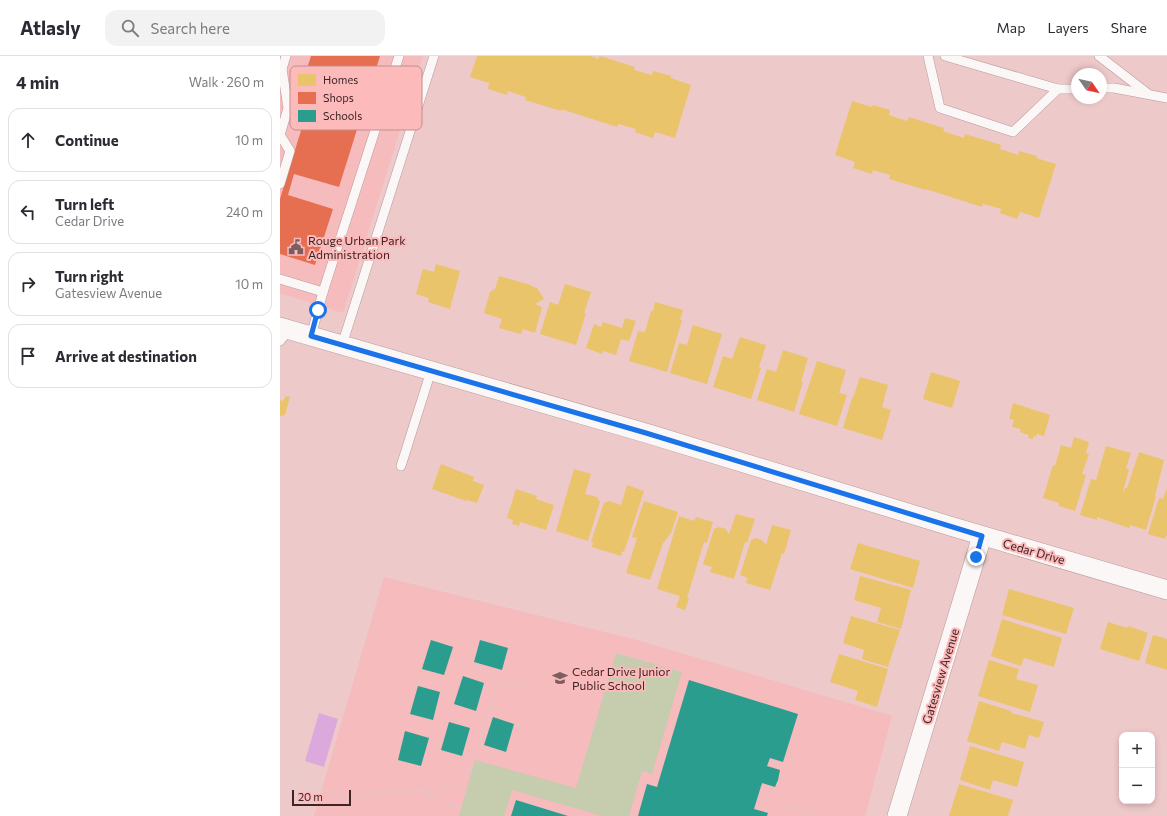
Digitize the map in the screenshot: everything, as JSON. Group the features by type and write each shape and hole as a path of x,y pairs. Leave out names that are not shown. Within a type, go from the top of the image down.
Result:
{"street":[{"name":"Cedar Drive","path":"283,333 311,336 646,433 982,536 1167,590"},
{"name":"Gatesview Avenue","path":"897,816 982,536"}],"lane":[{"path":"280,184 290,151 280,135 288,108 281,69 286,56"},
{"path":"396,66 399,56"},
{"path":"422,94 434,56"},
{"path":"928,56 940,108 1013,132 1058,89"},
{"path":"945,56 1058,89 1071,89"},
{"path":"1099,56 1149,95"},
{"path":"1107,88 1167,98"},
{"path":"311,336 323,292 375,130"},
{"path":"342,345 410,130"},
{"path":"280,279 323,292"},
{"path":"401,466 431,371"}],"path":[{"path":"280,598 284,608 285,643 280,658"},
{"path":"478,667 501,682 529,686"},
{"path":"280,679 316,704"},
{"path":"280,752 301,783 346,796 463,786 501,682"},
{"path":"417,790 459,808"},
{"path":"773,801 818,816"}],"shaded area":[{"path":"280,56 423,56 420,66 290,66 290,130 400,130 343,313 280,293"},
{"name":"Cedar Drive Junior Public School","path":"384,577 637,640 892,716 865,816 314,816"},
{"path":"319,713 338,719 324,767 305,761"}],"green space":[{"path":"616,653 682,672 652,774 642,771 629,816 603,816 512,790 504,816 459,816 475,760 576,788"}],"building: Homes":[{"path":"477,56 590,56 598,59 600,56 635,67 634,70 652,75 653,71 671,76 671,78 691,85 675,138 655,132 653,138 635,132 636,129 618,124 617,127 561,109 561,111 525,100 526,97 508,91 507,95 488,89 489,83 470,77"},
{"path":"852,101 872,107 873,105 890,110 889,115 907,121 909,117 944,128 943,131 964,138 965,134 1001,145 1000,149 1018,155 1019,151 1037,156 1036,158 1056,164 1039,218 1020,212 1017,219 1000,213 1001,209 983,203 982,207 889,179 890,175 873,170 872,174 853,168 855,162 835,155"},
{"path":"436,264 460,271 450,309 428,302 429,298 416,294 423,269 434,272"},
{"path":"499,276 537,288 544,299 535,304 542,307 535,333 523,329 521,334 499,328 502,319 484,313 490,292 495,289"},
{"path":"565,284 591,292 576,345 540,334 550,302 558,305"},
{"path":"655,302 683,310 680,320 682,320 667,372 629,361 638,331 645,332"},
{"path":"625,318 636,321 629,341 621,339 616,355 603,351 602,354 586,348 594,324 601,327 603,322 622,328"},
{"path":"693,325 722,334 707,384 670,373 679,343 687,345"},
{"path":"740,337 766,345 759,367 761,368 751,399 713,387 723,356 732,359"},
{"path":"783,350 808,358 794,412 757,400 767,369 776,372"},
{"path":"817,361 846,370 839,393 847,395 837,426 799,414"},
{"path":"931,372 960,381 952,408 923,399"},
{"path":"860,377 888,385 882,407 891,410 882,440 843,428"},
{"path":"286,396 290,397 285,415 280,416 280,400 283,401"},
{"path":"1013,403 1050,415 1044,436 1037,434 1036,437 1033,436 1033,439 1028,438 1029,435 1020,432 1021,429 1012,427 1014,420 1009,419"},
{"path":"1074,437 1089,442 1086,453 1089,454 1082,474 1086,475 1075,511 1059,506 1059,503 1043,498 1061,445 1071,448"},
{"path":"1106,446 1131,453 1126,468 1129,470 1123,491 1127,488 1139,452 1164,460 1156,496 1146,530 1130,525 1129,528 1097,517 1097,520 1080,515 1091,479 1096,480"},
{"path":"441,464 474,477 473,481 484,485 477,503 466,501 432,489"},
{"path":"574,469 591,474 585,494 597,497 600,502 588,541 556,531"},
{"path":"627,485 644,491 624,552 622,551 621,556 592,547 593,542 591,542 604,503 609,501 621,505"},
{"path":"1167,488 1167,536 1165,539 1148,534 1159,498 1163,499"},
{"path":"516,489 537,496 536,499 554,505 546,530 520,522 519,526 512,524 513,520 507,518"},
{"path":"644,501 678,512 671,533 663,543 650,580 626,573 637,538 632,537"},
{"path":"736,514 755,519 747,543 745,542 734,579 710,572 712,567 703,564 714,529 719,527 726,529 729,534"},
{"path":"679,516 694,521 696,517 713,522 707,543 704,542 687,598 689,599 685,610 676,607 680,596 657,589"},
{"path":"772,525 791,530 784,554 782,553 770,590 746,583 748,578 740,575 751,540 756,538 762,540 766,545"},
{"path":"858,543 920,561 913,588 850,569"},
{"path":"860,576 911,590 901,629 877,622 881,608 854,600"},
{"path":"1009,589 1074,608 1066,634 1002,615"},
{"path":"851,616 900,630 888,667 862,659 864,650 843,643"},
{"path":"1002,619 1062,638 1054,667 1024,658 1021,666 991,656"},
{"path":"1108,622 1127,628 1128,626 1148,633 1139,661 1100,649"},
{"path":"1153,635 1167,639 1167,670 1145,663"},
{"path":"839,654 888,669 877,707 855,700 858,691 830,682"},
{"path":"989,660 1019,669 1016,679 1038,685 1030,712 978,696"},
{"path":"979,701 1011,711 1011,713 1044,722 1039,738 1029,735 1025,749 1002,742 999,751 967,741"},
{"path":"970,746 1024,762 1017,787 993,780 990,790 960,780"},
{"path":"959,784 1013,800 1008,816 949,816"}],"building: Shops":[{"path":"311,56 380,56 377,66 308,66"},
{"path":"301,130 357,130 339,187 294,174 288,195 333,209 315,265 280,254 280,199"}],"building: Schools":[{"path":"431,640 453,647 444,675 422,669"},
{"path":"480,640 508,648 502,670 474,662"},
{"path":"463,676 484,683 476,711 454,704"},
{"path":"689,680 798,714 783,762 770,758 767,766 780,770 778,780 775,787 762,783 754,809 768,813 767,816 638,816 647,784 657,787"},
{"path":"418,686 440,692 433,720 410,714"},
{"path":"493,717 514,724 506,752 484,745"},
{"path":"449,722 470,728 462,756 441,750"},
{"path":"405,731 429,738 421,766 398,760"},
{"path":"516,800 568,816 511,816"}],"place":[{"name":"Rouge Urban Park Administration","path":"296,247"},
{"name":"Cedar Drive Junior Public School","path":"560,678"}],"route":[{"path":"318,310 311,336 646,433 982,536 976,557"}]}
